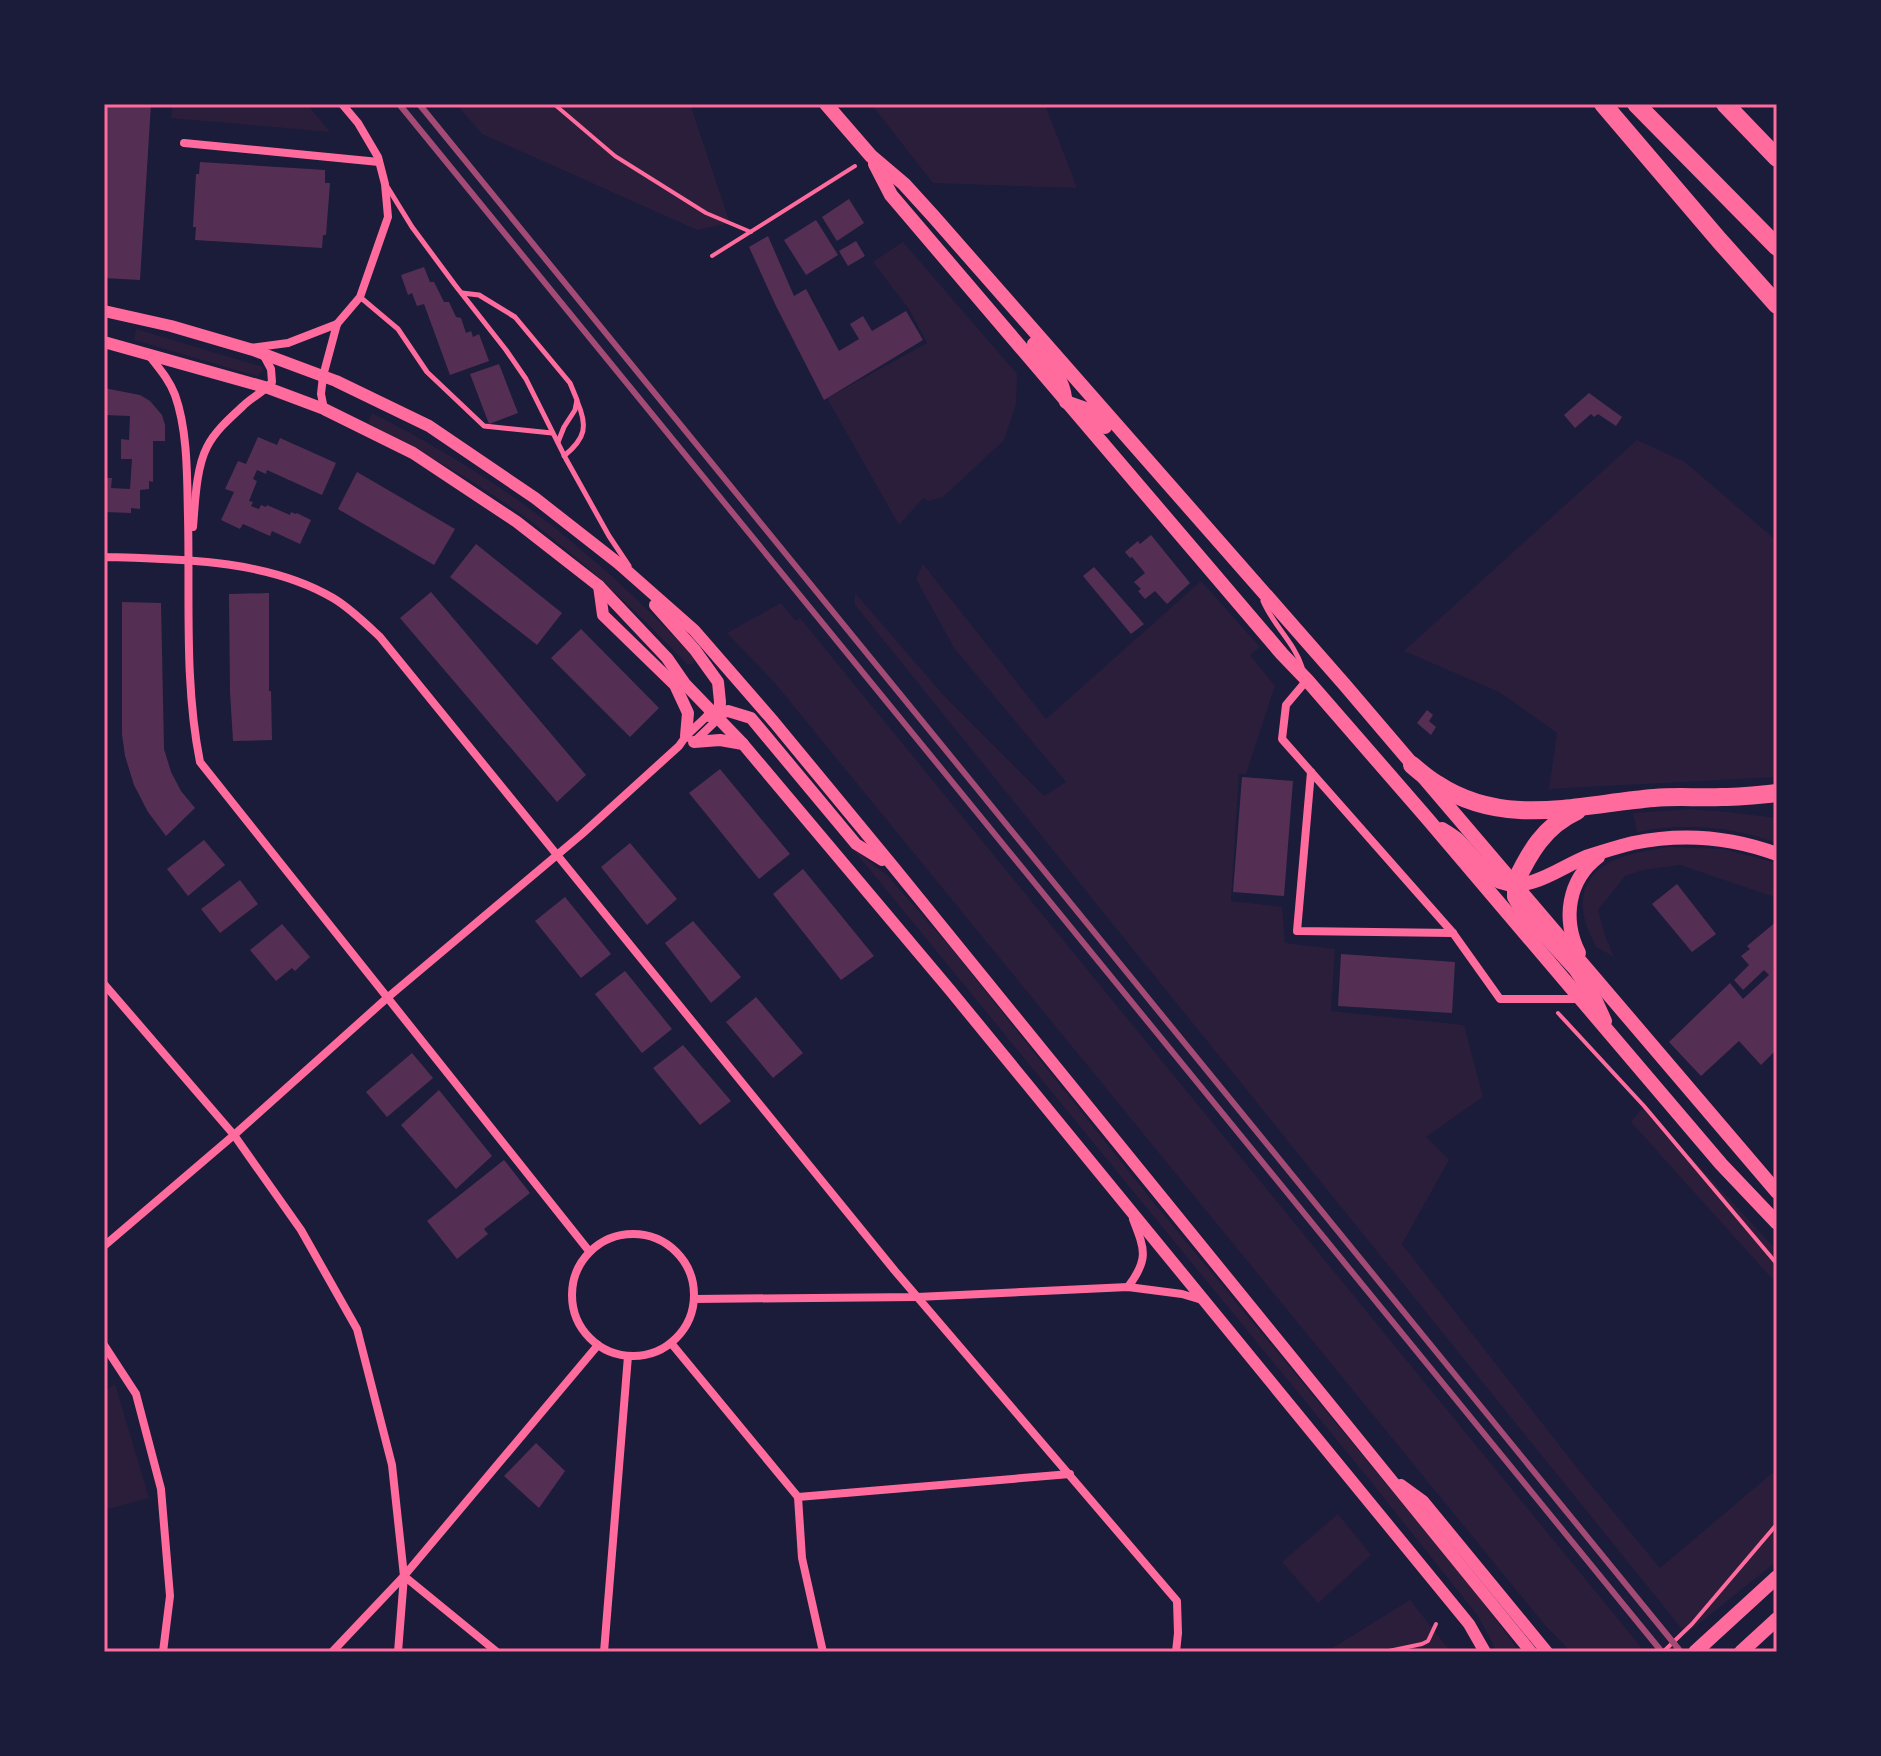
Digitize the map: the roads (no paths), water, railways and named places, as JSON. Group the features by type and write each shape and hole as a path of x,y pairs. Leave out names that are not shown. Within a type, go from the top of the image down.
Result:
{"highway":[{"path":"1603,104 1777,305"},
{"path":"1636,104 1777,247"},
{"path":"1725,104 1777,158"},
{"path":"1412,765 1436,784 1487,806 1532,811 1656,798 1720,798 1777,793"},
{"path":"1514,885 1525,860 1541,836 1558,821 1595,805"}],"main road":[{"path":"826,104 871,156 918,199 1260,588 1777,1192"},
{"path":"871,156 891,195 1066,402 1426,817 1721,1164 1777,1223"},
{"path":"1012,306 1020,325 1057,374 1064,387 1066,402"},
{"path":"1066,402 1089,410 1112,434 1139,450"},
{"path":"1720,798 1777,803"},
{"path":"1426,817 1456,839 1495,879 1514,885 1546,876 1611,849 1661,839 1702,838 1742,843 1777,854"},
{"path":"1589,971 1576,948 1569,922 1571,899 1586,866 1611,849"},
{"path":"1514,885 1514,897 1522,911 1575,969 1596,1001 1610,1032"},
{"path":"1695,1650 1777,1577"},
{"path":"1741,1652 1777,1619"}],"street":[{"path":"324,409 321,394 323,376 337,324 360,297 388,217 379,162 358,123 342,104"},
{"path":"184,143 379,162"},
{"path":"104,311 247,348 323,376 429,426 535,498 608,555 694,630 892,865 1531,1652"},
{"path":"247,348 288,343 337,324"},
{"path":"104,342 268,388 324,409 413,453 517,522 599,586 667,658 685,684 743,744 950,990 1469,1624 1485,1652"},
{"path":"147,353 168,379 179,410 186,454 192,702 200,762 589,1251"},
{"path":"189,559 204,451 215,434 272,382 271,369 263,354"},
{"path":"608,555 675,626 718,682 715,716"},
{"path":"104,557 189,559 275,573 333,598 360,617 380,637 917,1297 1177,1601 1176,1652"},
{"path":"599,586 603,615 675,685 688,713 686,741"},
{"path":"1307,680 1286,705 1282,739 1453,933 1500,999 1579,999"},
{"path":"104,1246 715,716 728,711 751,718 856,844 892,865"},
{"path":"686,741 720,740 743,744"},
{"path":"1311,772 1297,931 1453,933"},
{"path":"104,984 234,1135 301,1230 357,1329 392,1465 404,1576 398,1652"},
{"path":"1128,1287 1139,1272 1144,1247 1131,1213"},
{"path":"627,1234 649,1235 668,1244 683,1259 692,1278 694,1299 691,1316 683,1331 671,1343 658,1351 628,1356 598,1345 585,1333 576,1318 572,1300 573,1282 579,1265 589,1251 607,1239 627,1234"},
{"path":"694,1299 917,1297 1128,1287 1182,1294 1202,1300"},
{"path":"671,1343 798,1497 802,1558 823,1652"},
{"path":"104,1345 136,1394 161,1489 170,1596 163,1652"},
{"path":"332,1652 404,1576 598,1345"},
{"path":"604,1652 628,1356"},
{"path":"798,1497 1070,1474"},
{"path":"1388,1476 1423,1501 1547,1652"},
{"path":"404,1576 497,1652"}],"lane":[{"path":"385,184 412,227 526,379 609,536 641,583"},
{"path":"461,293 479,295 515,317 570,383 584,418 584,431 564,456"},
{"path":"360,297 398,329 427,372 484,426 553,433"},
{"path":"558,442 577,400"},
{"path":"1260,588 1268,611 1298,654 1307,680"}],"railway":[{"path":"399,104 1662,1652"},
{"path":"419,104 1681,1652"}]}
